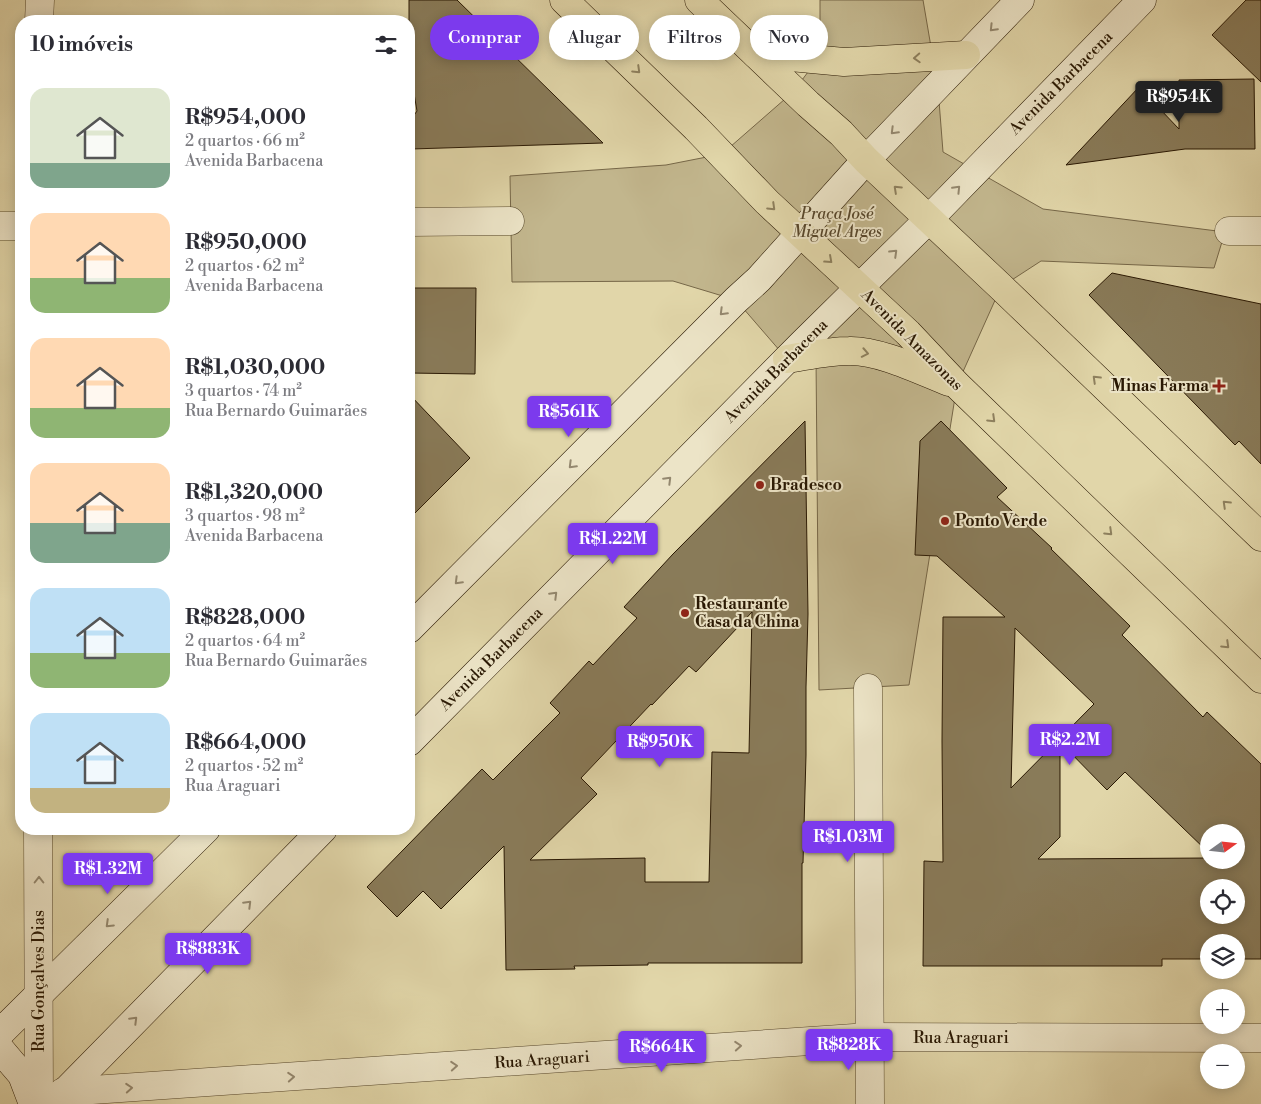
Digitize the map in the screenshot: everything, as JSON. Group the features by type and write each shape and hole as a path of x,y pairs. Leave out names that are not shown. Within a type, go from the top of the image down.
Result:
{"main road":[{"path":"39,15 40,0"},
{"name":"Avenida Amazonas","path":"564,0 696,128 767,202 908,333 957,385 1261,679"},
{"path":"699,0 750,48"},
{"path":"415,624 759,279 866,160 1020,0"},
{"name":"Avenida Barbacena","path":"415,736 787,359 929,219 1142,0"},
{"path":"822,60 844,62 966,56"},
{"path":"762,60 841,133 866,160 1261,537"},
{"path":"415,222 510,221"},
{"path":"0,226 15,226"},
{"path":"1229,231 1261,231"},
{"path":"787,359 850,350 882,357 957,385"},
{"path":"868,688 870,1104"},
{"name":"Rua Gonçalves Dias","path":"38,835 39,1104"},
{"path":"0,1033 39,992 200,835"},
{"path":"58,1098 317,835"},
{"name":"Rua Araguari","path":"58,1098 869,1037 1261,1038"},
{"path":"0,1049 22,1075 34,1104"}],"green space":[{"name":"Praça José Miguel Arges","path":"820,0 923,0 938,88 943,152 1043,209 1225,232 1214,268 1041,261 1001,287 957,385 909,685 819,690 816,358 787,359 736,300 673,281 512,282 510,176 666,165 722,154 793,92 817,60 828,60 828,15 820,15"}],"building":[{"path":"409,0 457,0 472,15 430,15 430,60 518,60 603,143 415,149 415,114 417,111 415,99 415,15 409,15"},
{"path":"1246,0 1261,0 1261,82 1212,35"},
{"path":"1254,79 1255,149 1185,149 1066,165 1139,87 1179,129 1179,80"},
{"name":"Minas Farma","path":"1112,273 1261,304 1261,464 1239,441 1235,445 1089,295"},
{"path":"415,288 476,288 475,374 415,373"},
{"path":"415,400 470,458 415,513"},
{"path":"805,421 808,614 802,863 802,963 648,963 648,965 574,966 575,969 506,970 504,846 441,909 423,891 397,917 367,887 482,769 493,780 560,713 550,703 589,661 593,665 637,618 624,607 673,554","holes":["752,612 749,753 712,752 709,882 645,882 645,858 530,860 597,794 581,778 689,666 696,672"]},
{"path":"941,421 1007,488 997,497 1052,548 1130,626 1122,635 1203,717 1207,712 1261,764 1261,959 1245,959 1245,934 1200,934 1200,959 1162,959 1162,966 923,966 924,861 943,862 943,617 1005,617 937,556 915,555 920,441","holes":["1015,628 1094,704 1011,788","1060,742 1107,790 1125,772 1200,844 1200,824 1245,824 1245,869 1200,869 1200,858 1038,859 1060,837"]}],"place":[{"name":"Minas Farma","path":"1219,386"},
{"name":"Bradesco","path":"760,485"},
{"name":"Ponto Verde","path":"945,521"},
{"name":"Restaurante Casa da China","path":"685,613"}]}
